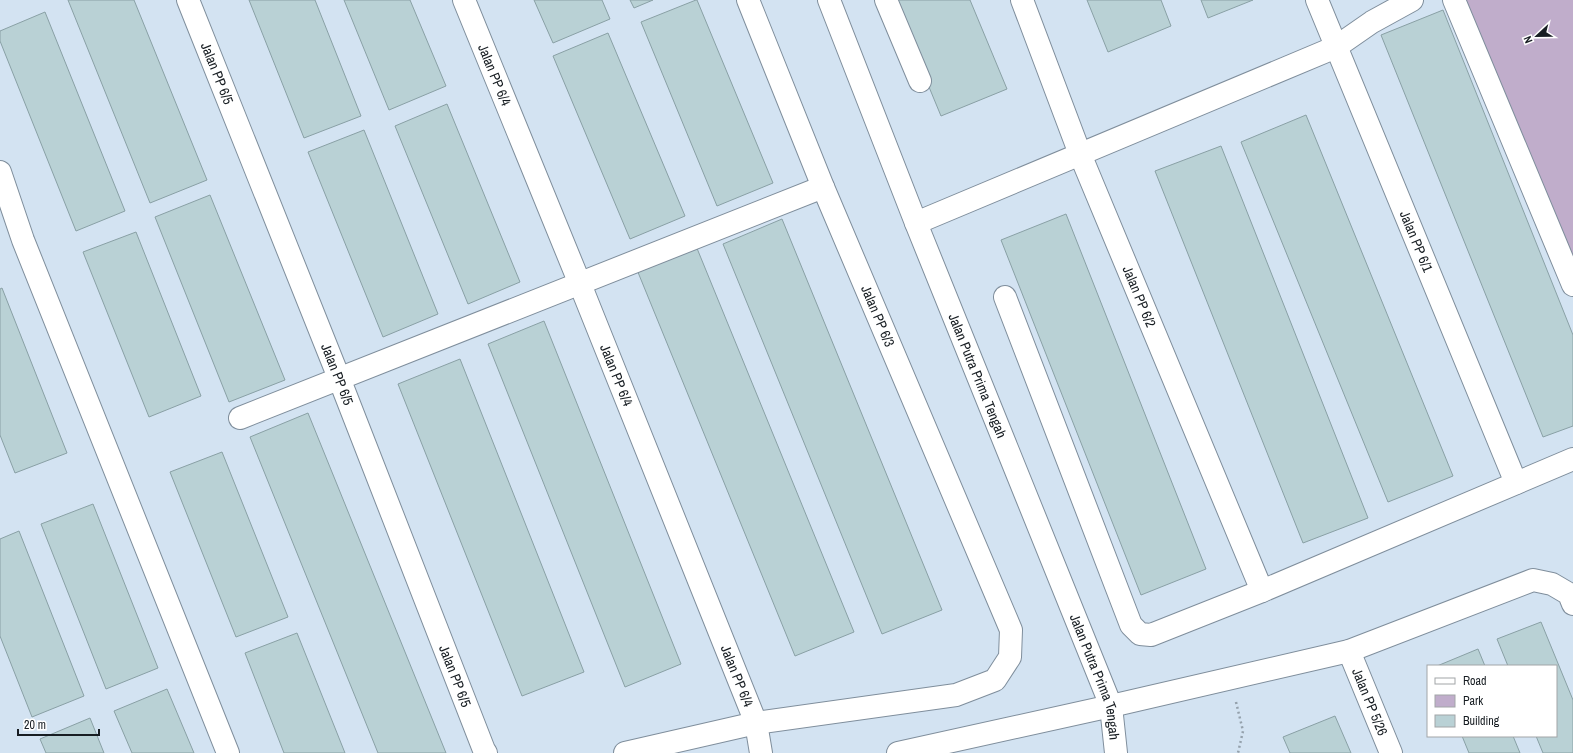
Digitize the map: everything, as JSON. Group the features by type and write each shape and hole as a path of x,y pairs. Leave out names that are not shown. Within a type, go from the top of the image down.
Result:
{"street":[{"name":"Jalan PP 6/5","path":"188,0 339,378 485,751"},
{"name":"Jalan PP 6/4","path":"464,0 580,284 756,723 761,753"},
{"name":"Jalan PP 6/3","path":"748,0 823,187 1011,630 1010,657 996,680 956,695 756,723"},
{"name":"Jalan Putra Prima Tengah","path":"829,0 916,223 1111,706 1116,753"},
{"path":"886,0 920,81"},
{"name":"Jalan PP 6/2","path":"1022,0 1080,154 1262,591"},
{"name":"Jalan PP 6/1","path":"1317,0 1516,483"},
{"path":"916,223 1336,47 1372,22 1412,0"},
{"path":"1454,0 1573,285"},
{"path":"0,172 23,240 228,753"},
{"path":"240,418 823,187"},
{"path":"1005,297 1131,625 1140,634 1151,635 1262,591 1573,459"},
{"path":"898,753 1111,706 1350,650 1533,580 1552,584 1569,594 1573,604"},
{"name":"Jalan PP 5/26","path":"1350,650 1391,753"},
{"path":"625,753 756,723"}],"path":[{"path":"1231,678 1243,731 1238,753"}],"green space":[{"path":"1452,0 1573,0 1573,286"}],"building":[{"path":"68,0 134,0 207,180 150,203"},
{"path":"249,0 315,0 361,116 304,138"},
{"path":"344,0 410,0 446,86 389,110"},
{"path":"534,0 602,0 610,19 553,43"},
{"path":"630,0 653,0 634,8"},
{"path":"696,0 773,183 717,206 641,22"},
{"path":"893,0 970,0 1007,89 941,116"},
{"path":"1087,0 1161,0 1171,26 1108,52"},
{"path":"1201,0 1253,0 1208,18"},
{"path":"1443,10 1573,335 1573,426 1543,437 1381,35"},
{"path":"45,12 125,211 76,231 0,41 0,31"},
{"path":"608,33 685,216 630,239 553,56"},
{"path":"447,104 520,282 468,304 395,126"},
{"path":"1306,115 1453,476 1388,502 1241,142"},
{"path":"364,130 438,314 383,337 308,152"},
{"path":"1221,146 1368,518 1303,543 1155,171"},
{"path":"210,195 285,380 229,402 155,217"},
{"path":"1066,214 1206,569 1141,595 1001,240"},
{"path":"782,219 942,610 882,634 723,244"},
{"path":"136,232 201,396 149,417 83,252"},
{"path":"694,241 854,632 795,656 635,265"},
{"path":"2,288 67,453 15,473 0,435 0,289"},
{"path":"544,321 681,664 625,687 488,344"},
{"path":"460,359 584,672 522,696 398,384"},
{"path":"308,413 446,753 378,753 250,437"},
{"path":"222,452 288,617 236,637 170,472"},
{"path":"93,504 158,668 106,689 41,524"},
{"path":"19,531 84,696 32,717 0,636 0,539"},
{"path":"1541,622 1573,700 1573,753 1543,753 1536,737 1557,737 1557,665 1508,665 1497,639"},
{"path":"297,633 345,753 284,753 245,653"},
{"path":"1478,649 1485,665 1439,665"},
{"path":"167,689 194,753 132,753 114,711"},
{"path":"1335,716 1351,753 1290,753 1283,737"},
{"path":"90,718 104,753 46,753 40,739"},
{"path":"1462,737 1513,737 1520,753 1469,753"}]}
